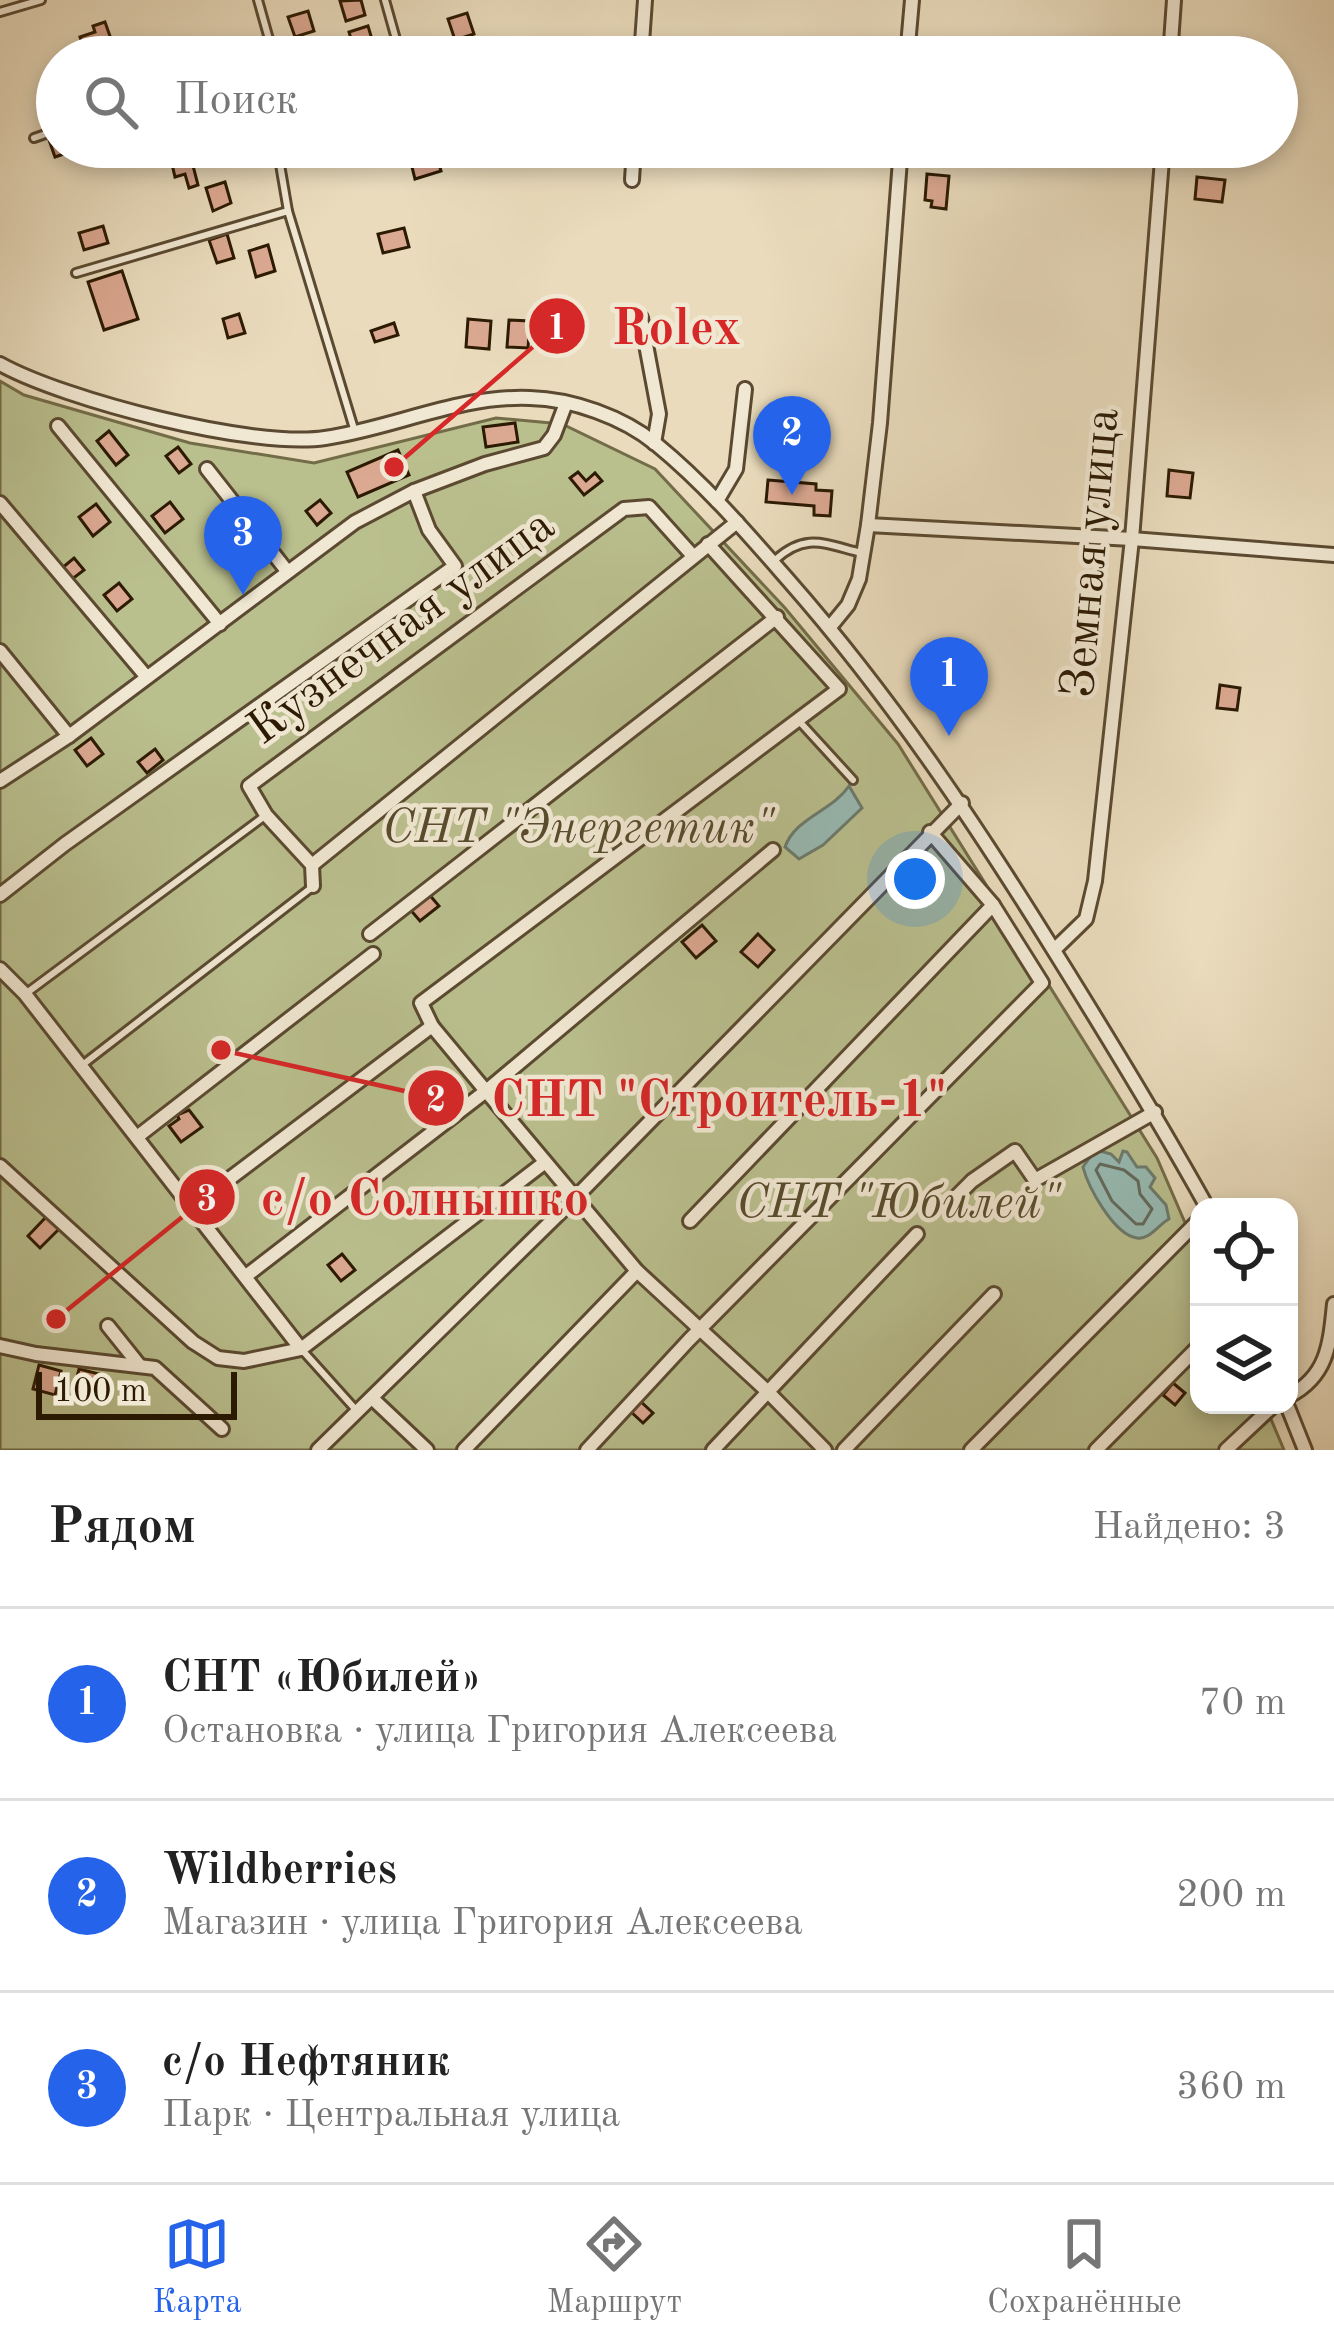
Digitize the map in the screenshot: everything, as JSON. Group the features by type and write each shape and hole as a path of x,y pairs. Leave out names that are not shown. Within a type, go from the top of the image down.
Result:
{"street":[{"path":"642,36 645,0"},
{"path":"909,36 912,0"},
{"path":"1171,36 1174,0"},
{"path":"632,180 633,168"},
{"path":"830,627 848,605 859,579 868,525 899,168"},
{"name":"Земная улица","path":"1054,950 1085,920 1092,902 1132,539 1161,168"},
{"path":"641,318 659,413 654,443"},
{"path":"0,364 60,390 238,434 304,440 488,401 528,398 566,403 609,418 654,443 737,522 893,706 962,803 1155,1112 1202,1198"},
{"path":"717,501 736,469 745,389"},
{"path":"0,781 69,736 355,522 414,491 544,448 566,403"},
{"path":"58,426 220,624"},
{"path":"207,469 287,571"},
{"path":"0,895 64,844 455,566 429,530 414,491"},
{"path":"0,503 146,676"},
{"name":"Кузнечная улица","path":"311,865 266,815 249,785 624,509 650,507 693,556"},
{"path":"313,886 311,865 737,522"},
{"path":"868,525 1334,555"},
{"path":"707,544 839,689 422,1004 432,1026 637,1271 825,1450"},
{"path":"370,934 777,617"},
{"path":"0,651 69,736"},
{"path":"318,1450 356,1410 374,1399 962,803"},
{"path":"587,1450 1042,983 993,905 930,832"},
{"path":"246,1276 486,1091 773,850"},
{"path":"690,1220 993,905"},
{"path":"137,1137 373,954"},
{"path":"0,969 25,994 301,1349"},
{"path":"192,1207 432,1026"},
{"path":"957,1196 1015,1151 1035,1180 1155,1112"},
{"path":"0,1166 193,1342 218,1358 244,1361 301,1349 544,1163"},
{"path":"971,1450 1190,1225"},
{"path":"713,1450 917,1234"},
{"path":"464,1450 637,1271"},
{"path":"844,1450 994,1294"},
{"path":"1298,1393 1324,1365 1334,1304"},
{"path":"108,1325 140,1366"},
{"path":"0,1346 154,1368 222,1429"},
{"path":"1096,1450 1190,1355"},
{"path":"374,1399 428,1450"},
{"path":"1226,1450 1264,1414"},
{"path":"1293,1414 1305,1450"}],"lane":[{"path":"0,12 41,0"},
{"path":"258,0 268,36"},
{"path":"385,0 395,36"},
{"path":"281,168 288,211 355,432"},
{"path":"76,273 288,211"},
{"path":"772,562 795,542 863,553"},
{"path":"797,718 853,779"},
{"path":"25,994 266,815"},
{"path":"81,1066 313,886"},
{"path":"370,934 373,954"},
{"path":"301,1349 356,1410"}],"green space":[{"path":"0,381 24,395 190,443 314,463 496,418 562,424 655,469 785,608 898,744 1157,1158 1190,1234 1190,1414 1269,1414 1284,1450 0,1450"}],"water":[{"path":"849,786 862,808 823,845 799,859 785,847 790,837"},
{"path":"1100,1151 1119,1162 1123,1151 1127,1152 1137,1167 1146,1167 1155,1178 1150,1187 1166,1205 1169,1219 1146,1237 1128,1235 1096,1197 1083,1167"}],"building":[{"path":"361,0 365,15 346,21 340,1"},
{"path":"308,11 314,31 295,36 288,17"},
{"path":"467,13 474,34 454,36 448,19"},
{"path":"105,22 110,36 83,36 95,32 93,26"},
{"path":"368,26 371,36 350,36 349,32"},
{"path":"173,168 194,168 198,185 189,188 185,174 175,177"},
{"path":"412,168 440,168 441,171 415,179"},
{"path":"927,174 949,176 946,209 931,207 932,201 925,200"},
{"path":"1197,177 1225,180 1222,202 1195,199"},
{"path":"225,182 231,203 213,211 206,188"},
{"path":"103,226 108,243 84,250 79,233"},
{"path":"404,228 409,247 383,253 378,234"},
{"path":"227,234 234,258 217,263 209,240"},
{"path":"268,245 275,271 256,277 249,251"},
{"path":"122,271 138,319 104,330 88,282"},
{"path":"239,314 245,333 228,338 223,319"},
{"path":"468,319 491,321 489,349 466,347"},
{"path":"509,320 530,321 528,348 507,347"},
{"path":"394,323 398,335 375,342 371,331"},
{"path":"515,423 518,442 486,447 483,427"},
{"path":"109,431 128,455 116,465 97,441"},
{"path":"178,447 191,464 179,473 166,456"},
{"path":"398,450 409,475 358,497 347,472"},
{"path":"1169,470 1193,473 1190,498 1167,496"},
{"path":"578,472 586,481 595,473 602,481 584,495 570,478"},
{"path":"768,480 816,484 816,490 832,491 830,516 814,515 814,506 766,502"},
{"path":"320,500 331,513 317,525 306,511"},
{"path":"170,502 183,519 165,533 152,516"},
{"path":"96,504 110,522 93,536 79,517"},
{"path":"248,537 263,556 250,566 235,547"},
{"path":"74,558 84,570 71,580 62,568"},
{"path":"119,583 132,599 117,611 104,595"},
{"path":"1220,685 1240,688 1237,710 1217,708"},
{"path":"91,738 103,754 87,766 75,750"},
{"path":"155,749 163,760 147,773 138,762"},
{"path":"427,892 439,906 420,921 408,907"},
{"path":"702,925 716,941 696,958 682,942"},
{"path":"758,934 774,950 758,967 741,952"},
{"path":"189,1110 202,1127 181,1142 169,1126"},
{"path":"47,1216 59,1229 40,1248 28,1236"},
{"path":"342,1254 355,1270 341,1281 328,1265"},
{"path":"39,1365 61,1371 55,1395 33,1389"},
{"path":"79,1369 99,1374 94,1398 73,1393"},
{"path":"1173,1383 1185,1393 1175,1405 1163,1395"},
{"path":"639,1400 653,1413 643,1423 629,1410"}],"place":[{"name":"Rolex","path":"394,467"},
{"name":"Wildberries","path":"792,495"},
{"name":"с/о Нефтяник","path":"243,595"},
{"name":"СНТ «Юбилей»","path":"949,736"},
{"name":"СНТ \"Строитель-1\"","path":"221,1050"},
{"name":"с/о Солнышко","path":"56,1319"}],"park label":[{"name":"СНТ \"Энергетик\"","path":"578,829"},
{"name":"СНТ \"Юбилей\"","path":"898,1204"}]}
